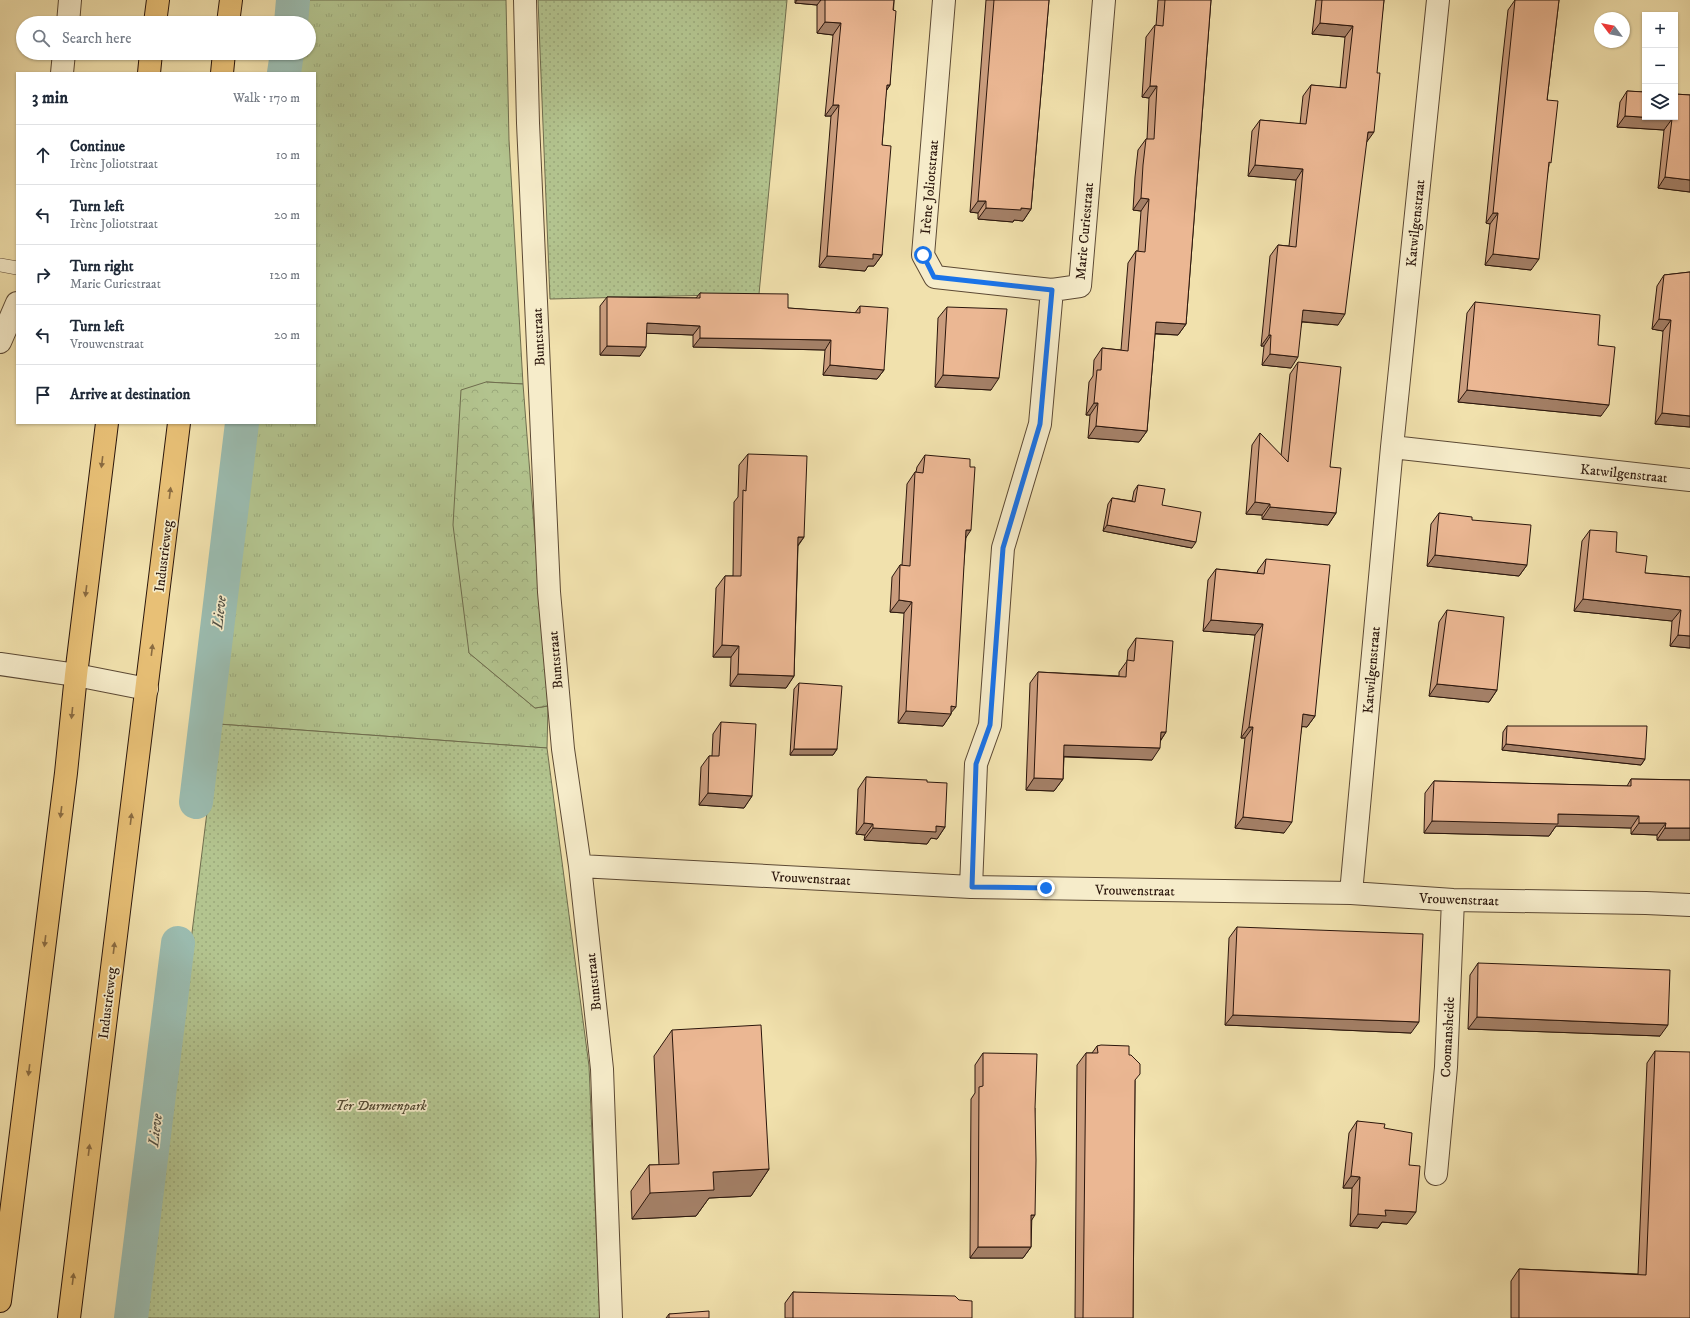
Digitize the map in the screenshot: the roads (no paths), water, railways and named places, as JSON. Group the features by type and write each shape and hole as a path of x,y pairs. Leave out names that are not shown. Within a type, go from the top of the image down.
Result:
{"highway":[{"path":"156,16 158,0"},
{"path":"229,16 231,0"},
{"path":"149,72 150,60"},
{"path":"222,72 223,60"},
{"path":"0,1301 66,773 76,675 107,424"},
{"name":"Industrieweg","path":"69,1318 179,424"}],"street":[{"path":"69,16 70,0"},
{"name":"Buntstraat","path":"525,0 528,123 549,592 563,749 580,866 602,1069 610,1318"},
{"name":"Irène Joliotstraat","path":"944,0 923,255 934,277 1052,290"},
{"name":"Marie Curiestraat","path":"1052,290 1080,286 1104,0"},
{"name":"Katwilgenstraat","path":"1351,893 1392,447 1438,0"},
{"path":"62,72 63,60"},
{"path":"972,887 976,764 990,725 1003,548 1040,424 1052,290"},
{"path":"0,342 16,305"},
{"name":"Katwilgenstraat","path":"1392,447 1690,480"},
{"path":"0,664 76,675 147,689"},
{"name":"Vrouwenstraat","path":"580,866 972,887 1351,893 1453,900 1690,905"},
{"name":"Coomansheide","path":"1436,1174 1446,1067 1453,900"}],"lane":[{"path":"0,265 16,268"}],"waterway":[{"name":"Lieve","path":"292,16 293,0"},
{"name":"Lieve","path":"284,72 286,60"},
{"name":"Lieve","path":"196,802 242,424"},
{"name":"Lieve","path":"131,1318 178,943"}],"park label":[{"name":"Ter Durmenpark","path":"381,1105"}]}
